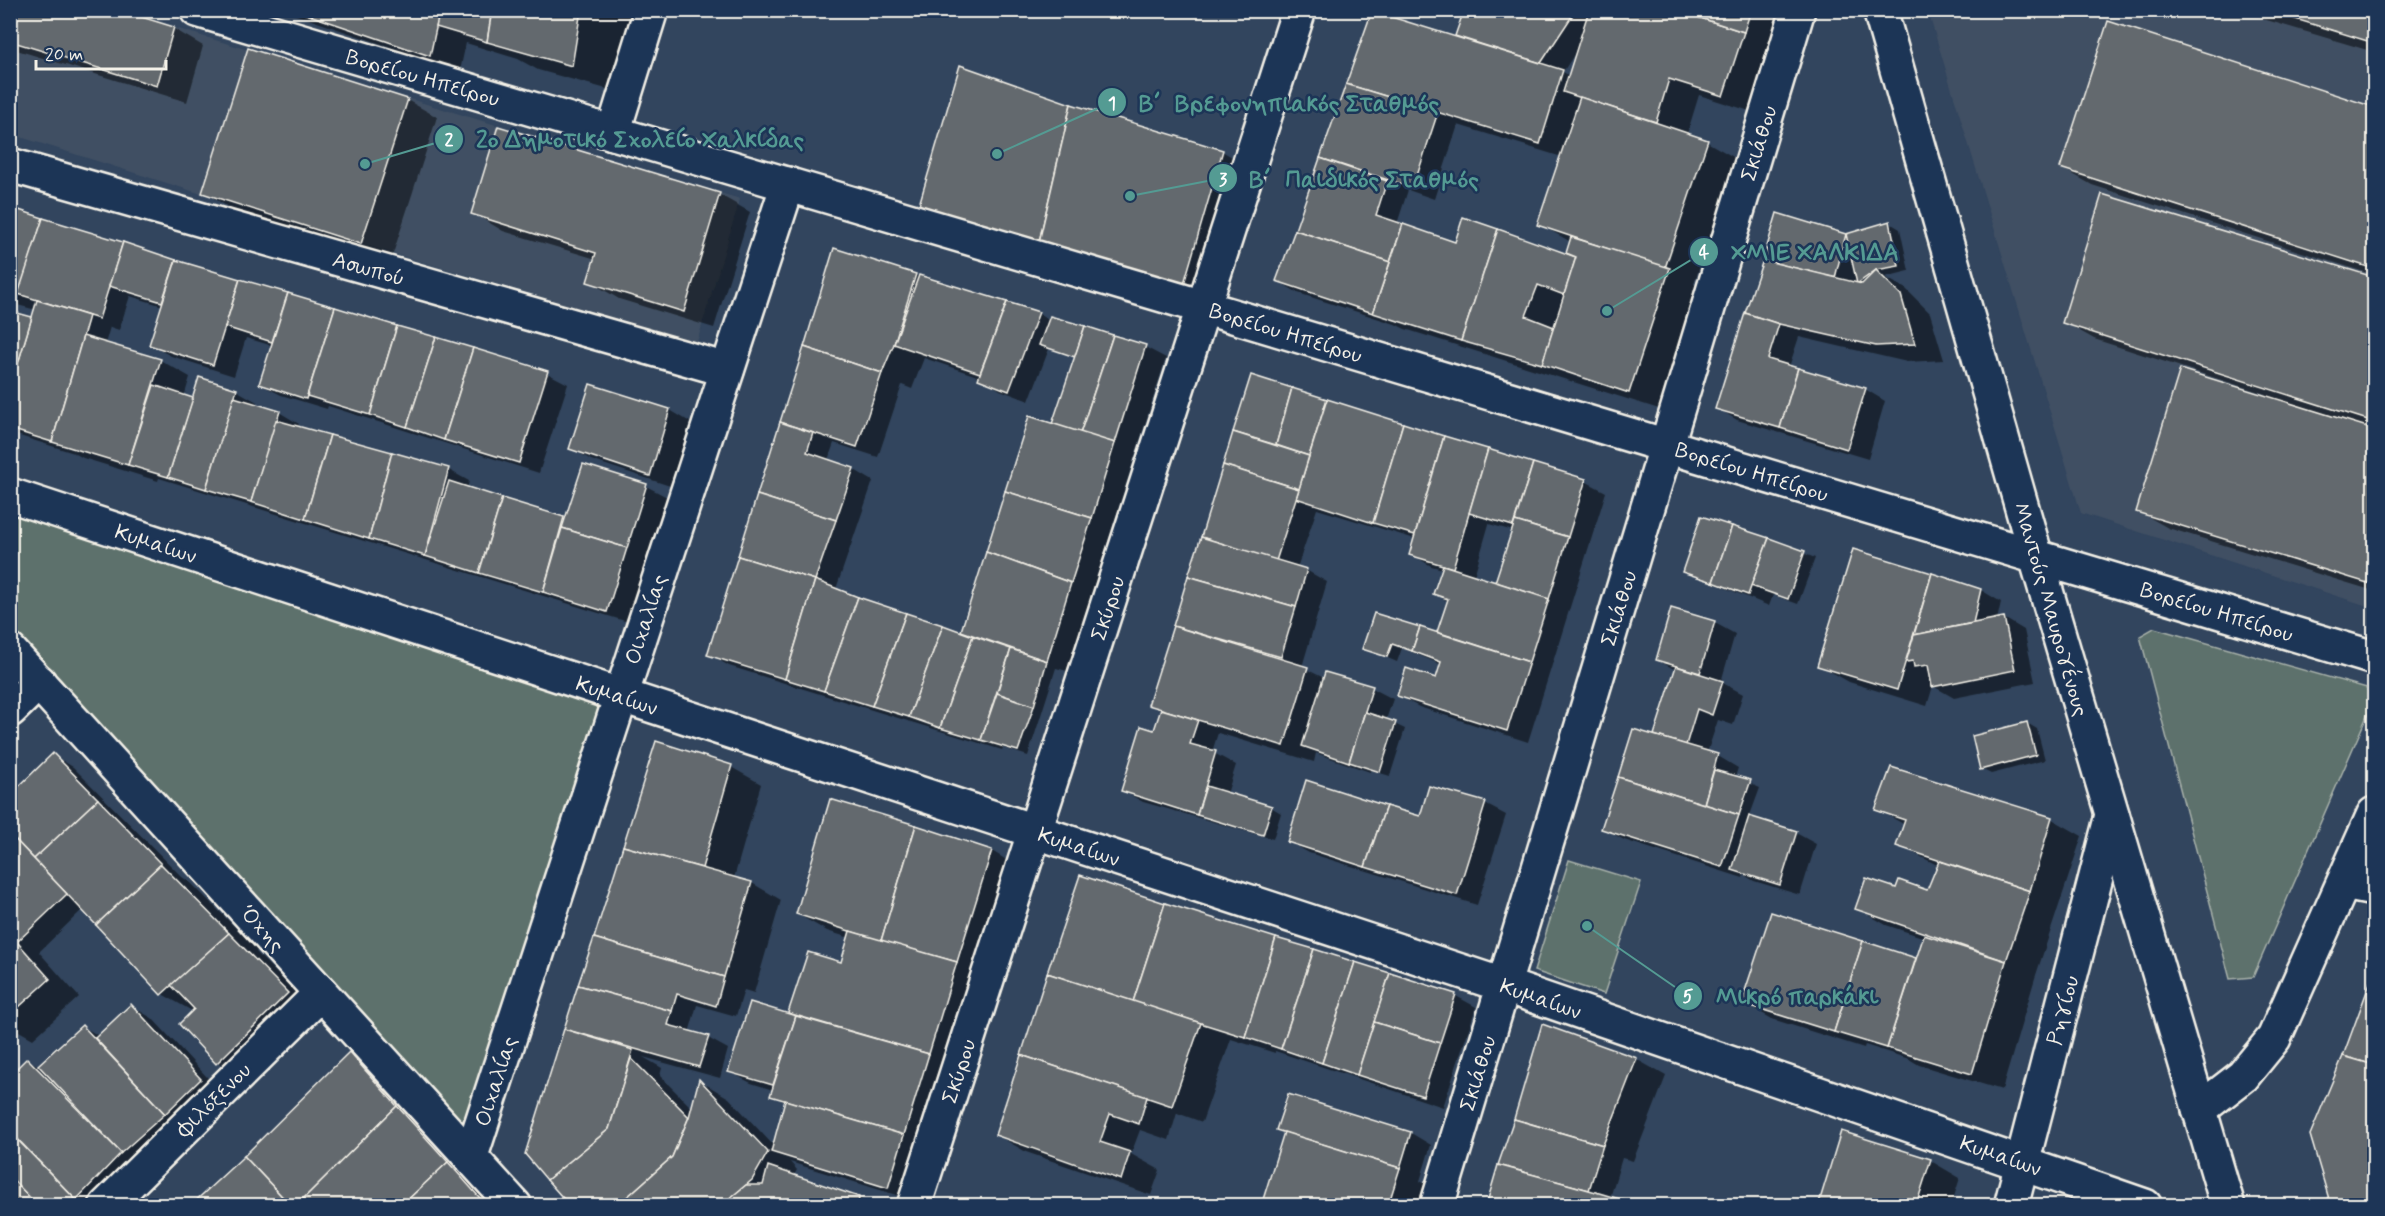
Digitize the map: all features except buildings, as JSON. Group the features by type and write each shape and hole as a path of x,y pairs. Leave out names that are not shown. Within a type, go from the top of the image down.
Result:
{"street":[{"name":"Βορείου Ηπείρου","path":"197,10 1203,307 2374,658"},
{"path":"613,133 651,10"},
{"name":"Σκύρου","path":"914,1206 1299,10"},
{"name":"Σκιάθου","path":"1437,1206 1798,10"},
{"name":"Μαντούς Μαυρογένους","path":"1880,10 2037,557 2228,1206"},
{"name":"Ασωπού","path":"10,165 727,370"},
{"name":"Οιχαλίας","path":"471,1156 788,184"},
{"name":"Κυμαίων","path":"10,495 1503,985 2145,1206"},
{"name":"Όχης","path":"10,651 515,1206"},
{"path":"10,710 39,682"},
{"name":"Ρηγίου","path":"2011,1206 2112,814"},
{"path":"2199,1110 2243,1076 2274,1038 2359,886 2374,814"},
{"name":"Φιλόξενου","path":"106,1206 321,993"}],"shaded area":[{"path":"10,11 119,11 740,199 697,342 361,244 11,134"},
{"path":"1928,11 2374,11 2374,608 2081,513"}],"green space":[{"path":"10,495 620,696 471,1156 11,651"},
{"path":"2154,628 2374,690 2374,700 2253,977 2230,979 2140,636"},
{"path":"1569,860 1641,882 1604,994 1534,971"}],"place":[{"name":"Β΄ Βρεφονηπιακός Σταθμός","path":"997,154"},
{"name":"2ο Δημοτικό Σχολείο Χαλκίδας","path":"365,164"},
{"name":"Β΄ Παιδικός Σταθμός","path":"1130,196"},
{"name":"ΧΜΙΕ ΧΑΛΚΙΔΑ","path":"1607,311"},
{"name":"Μικρό παρκάκι","path":"1587,926"}]}
